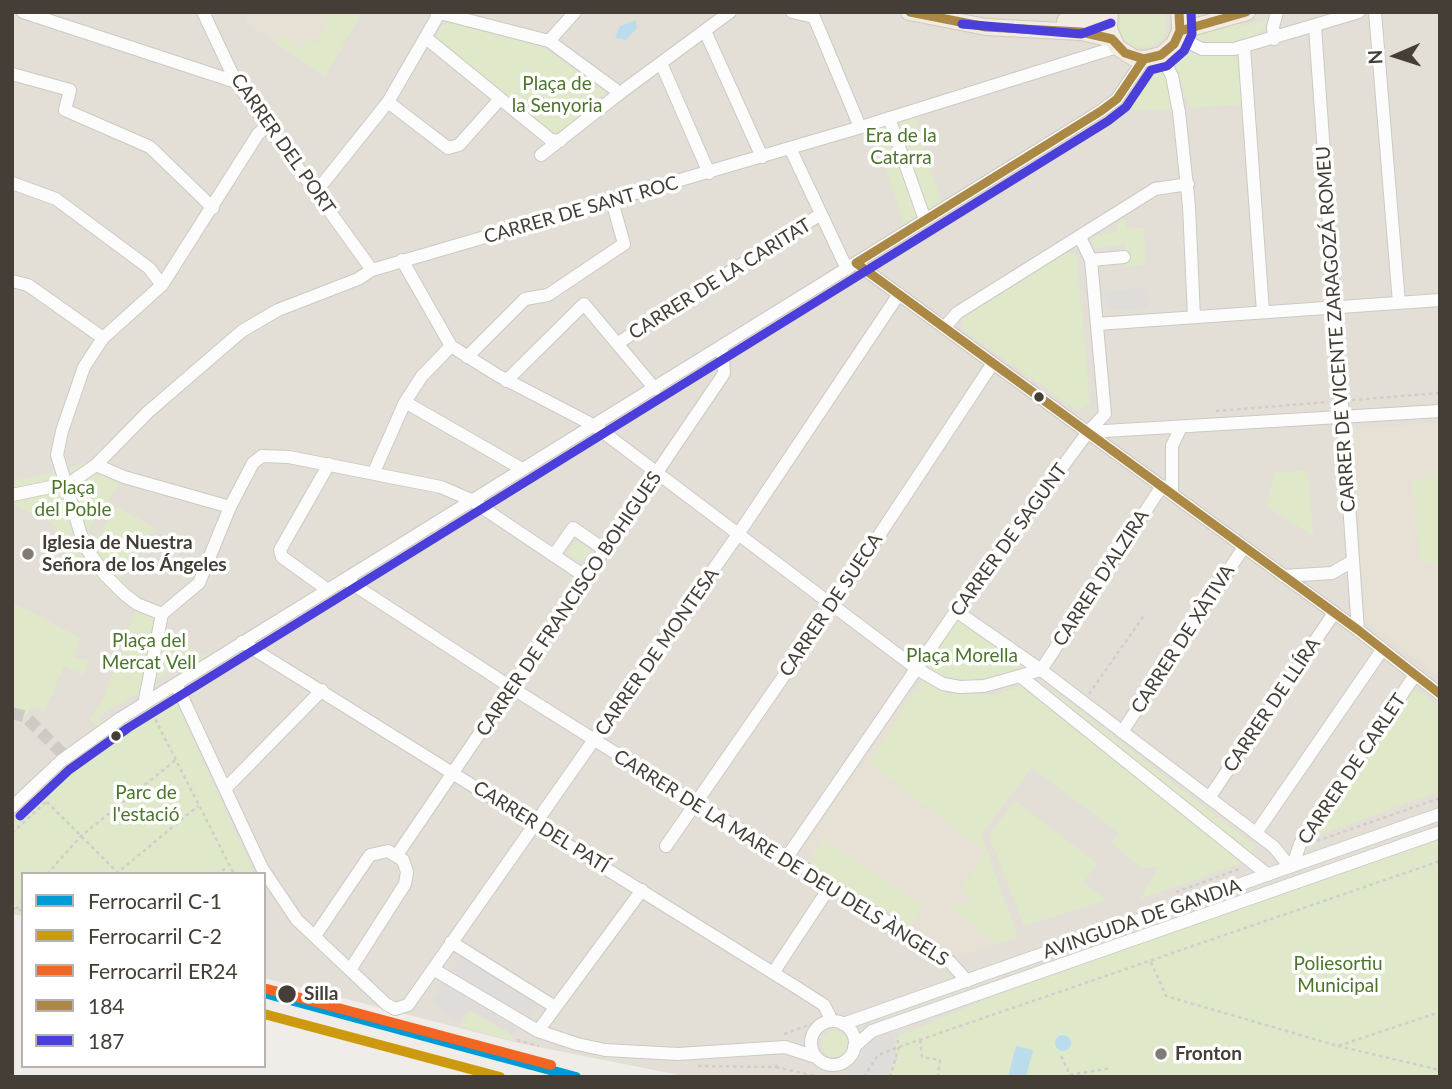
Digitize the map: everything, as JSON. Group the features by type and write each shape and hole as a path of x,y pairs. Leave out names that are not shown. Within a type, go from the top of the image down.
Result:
{"main road":[{"path":"909,12 986,27 1081,32 1114,43 1125,54 1144,59 1161,55 1179,34 1247,12"},
{"path":"963,12 1030,20 1081,22 1108,12 1114,43"},
{"path":"1179,12 1179,34"}],"street":[{"path":"23,12 236,82"},
{"name":"CARRER DEL PORT","path":"203,12 236,82 372,270"},
{"path":"549,41 575,12"},
{"path":"541,155 730,12"},
{"path":"792,12 814,17 860,127"},
{"path":"1274,39 1273,26 1277,12"},
{"path":"1179,34 1202,49 1244,47 1359,12"},
{"path":"1375,12 1398,303"},
{"path":"316,192 388,102 438,13 549,41 620,93"},
{"name":"CARRER DE VICENTE ZARAGOZÁ ROMEU","path":"1315,27 1351,562 1358,630"},
{"path":"705,31 762,157"},
{"path":"426,38 551,140 559,141"},
{"name":"CARRER DE SANT ROC","path":"96,465 148,412 242,331 278,310 358,279 372,270 890,118 1114,43"},
{"path":"1244,47 1263,312"},
{"path":"1161,55 1174,88 1188,184 1194,317"},
{"path":"12,807 61,761 176,684 1101,111 1117,99 1144,59"},
{"path":"661,63 709,173"},
{"path":"12,75 70,90 65,110 150,147 213,208"},
{"path":"388,102 448,148 459,145 500,99"},
{"path":"890,118 925,220"},
{"path":"162,614 137,604 105,575 81,539 57,455 72,395 84,367 103,338 163,285 258,134 268,125"},
{"path":"790,148 821,214 852,266 899,294 945,327 1358,630 1440,694"},
{"path":"12,183 56,199 149,268 163,285"},
{"path":"945,327 957,313 1155,189 1188,184"},
{"path":"467,357 525,299 548,295 624,244 612,201"},
{"name":"CARRER DE LA CARITAT","path":"618,343 821,214"},
{"path":"1080,237 1091,260 1124,257"},
{"path":"402,260 451,346 506,381 595,426 917,669 943,684 960,687 984,686 1041,670"},
{"name":"CARRER DE SAGUNT","path":"787,857 956,611 1088,432 1105,414 1091,260"},
{"path":"12,281 28,285 103,338"},
{"name":"CARRER DE MONTESA","path":"350,970 386,1004 395,1009 408,1005 738,533 899,294"},
{"path":"1097,324 1440,300"},
{"name":"CARRER DE LA CARITAT","path":"506,381 584,304 655,389"},
{"path":"374,472 405,402 422,376 451,346"},
{"name":"CARRER DE FRANCISCO BOHIGUES","path":"397,855 724,373 722,347"},
{"name":"CARRER DE SUECA","path":"666,846 832,605 993,363"},
{"path":"405,402 522,469"},
{"path":"1088,432 1180,429 1343,415 1440,411"},
{"path":"1166,490 1172,446 1180,429"},
{"path":"148,704 162,614 199,583 230,507 253,463 262,456 289,457 442,487 471,500 586,577"},
{"path":"328,590 282,557 279,550 329,464"},
{"path":"12,495 65,485 96,465 124,477 230,507"},
{"name":"CARRER D'ALZIRA","path":"1041,670 1166,490"},
{"path":"554,555 573,528 605,550"},
{"name":"CARRER DE XÀTIVA","path":"1122,732 1244,547"},
{"path":"1283,576 1332,573 1351,562"},
{"name":"CARRER DE LA MARE DE DEU DELS ÀNGELS","path":"345,579 512,688 695,803 787,857 950,962 967,981"},
{"path":"956,611 1041,670 1256,833 1292,866"},
{"name":"CARRER DE LLÍRA","path":"1209,798 1334,613"},
{"name":"CARRER DEL PATÍ","path":"242,642 774,973 824,1006 838,1023"},
{"path":"1256,833 1382,650"},
{"name":"CARRER DE CARLET","path":"1292,866 1299,848 1415,675"},
{"path":"1020,676 1268,875"},
{"path":"176,684 265,872"},
{"path":"225,789 322,690"},
{"name":"AVINGUDA DE GANDIA","path":"838,1023 967,981 1440,814"},
{"name":"AVINGUDA DE GANDIA","path":"854,1048 872,1031 1440,832"},
{"path":"266,874 297,920 350,970 405,884 407,872 403,860 397,855 379,852 362,862 315,936"},
{"path":"774,973 831,886"},
{"path":"538,1031 642,890"},
{"path":"451,943 555,1007"},
{"path":"433,970 538,1031 605,1050 678,1054 785,1047 816,1057 830,1065 848,1059 854,1048 853,1035 838,1023 785,1047"},
{"path":"814,1033 812,1045 816,1057"}],"path":[{"path":"1206,411 1440,393"},
{"path":"1083,702 1145,614"},
{"path":"148,704 233,872"},
{"path":"49,872 81,836 177,760"},
{"path":"40,794 117,872"},
{"path":"1299,848 1440,798"},
{"path":"12,834 47,801"},
{"path":"119,872 198,806"},
{"path":"864,1077 878,1055 1440,861"},
{"path":"220,872 230,866"},
{"path":"1151,962 1166,996 1338,1046 1440,1070"},
{"path":"1338,1046 1440,1012"},
{"path":"920,1040 922,1057 940,1060 938,1077"},
{"path":"890,1077 900,1047"},
{"path":"1061,1056 1069,1076 1111,1068"},
{"path":"776,1067 819,1077"}],"shaded area":[{"path":"12,12 1440,12 1440,1077 689,1077 518,1043 266,979 266,872 21,872 21,916 12,914"},
{"path":"249,12 362,12 325,77 244,22"},
{"path":"1147,287 1149,308 1110,310 1106,306 1104,292"},
{"path":"1440,422 1440,678 1365,622 1351,429"},
{"path":"921,687 1032,768 981,835 1018,937 967,955 954,955 806,863 811,853 803,848 909,691"},
{"path":"470,944 547,993 523,1029 519,1027 513,1034 470,1009 458,1022 430,1002"},
{"path":"891,1033 898,1060 891,1066 889,1077 849,1077 846,1071 859,1062 872,1039"}],"green space":[{"path":"310,12 362,12 325,77 277,44 280,36 302,47 307,38 317,45 329,20"},
{"path":"1119,12 1165,12 1166,33 1161,40 1147,48 1131,46 1119,35"},
{"path":"1244,18 1240,27 1269,19 1256,39 1232,45 1187,38 1198,29"},
{"name":"Plaça de la Senyoria","path":"457,22 535,42 606,91 563,134 554,133 438,41 437,34 443,25"},
{"path":"1186,52 1237,57 1242,64 1245,104 1190,108 1173,61"},
{"path":"1160,69 1166,80 1172,110 1121,110 1120,104 1142,70"},
{"name":"Era de la Catarra","path":"913,112 943,208 906,232 871,123"},
{"path":"1126,220 1126,229 1144,228 1146,265 1126,267 1126,243 1094,249 1091,237 1118,231 1118,221"},
{"path":"1067,251 1077,257 1090,403 1078,411 963,330 963,314"},
{"path":"90,461 124,477 88,530 90,538 95,541 117,507 155,528 121,579 139,599 163,607 166,630 199,654 208,654 210,657 194,668 188,659 146,686 141,702 136,694 98,717 103,723 98,727 90,719 104,697 136,608 117,598 68,552 74,539 57,531 53,524 12,503 12,481 65,470"},
{"path":"1308,471 1313,536 1266,506 1275,472"},
{"path":"1440,477 1440,562 1421,563 1412,479"},
{"path":"575,541 591,550 582,562 567,554"},
{"path":"12,602 80,638 75,658 88,660 84,675 64,666 45,711 31,706 26,717 12,713"},
{"name":"Plaça Morella","path":"956,618 1028,669 960,684 942,679 925,663"},
{"path":"922,680 949,694 995,695 1036,681 1056,693 1256,847 1240,864 1140,899 1159,867 1141,868 1111,843 1119,833 1032,768 981,835 1018,937 998,944 949,906 976,902 960,890 987,853 869,763 913,693 924,690 918,685"},
{"path":"1411,686 1440,708 1440,791 1312,838"},
{"name":"Parc de l'estació","path":"165,698 175,698 253,872 21,872 21,914 12,912 12,821 58,779 130,730 127,721"},
{"path":"1015,801 1097,863 1083,883 1107,900 1024,926 989,835"},
{"name":"Poliesortiu Municipal","path":"1440,832 1440,1077 889,1077 898,1036 1139,937"},
{"path":"823,839 922,905 909,927 810,865"},
{"path":"470,1011 513,1036 512,1040 460,1026"},
{"path":"835,1031 844,1035 848,1044 844,1053 835,1057 826,1053 822,1044 826,1035"}],"water":[{"path":"636,20 637,28 626,40 615,38 620,26"},
{"path":"1063,1035 1071,1043 1063,1051 1055,1043"},
{"path":"1016,1046 1033,1050 1026,1077 1008,1077"}],"tunnel":[{"path":"12,713 26,717 66,757"}],"rail line":[{"name":"ER24","path":"267,989 551,1065"},
{"name":"C-1","path":"266,994 576,1077"},
{"name":"C-2","path":"266,1015 500,1077"}],"transit line":[{"name":"184","path":"910,12 986,27 1081,32 1112,39 1125,53 1144,59 1161,55 1174,44 1180,31 1179,12"},
{"name":"187","path":"20,816 69,770 128,728 1108,121 1126,107 1151,70 1167,66 1184,51 1192,34 1191,12"},
{"name":"184","path":"1180,31 1246,12"},
{"name":"187","path":"962,24 1081,34 1111,23"},
{"name":"184","path":"1144,59 1117,99 1101,111 856,263 1358,630 1440,694"}],"place":[{"name":"Iglesia de Nuestra Señora de los Ángeles","path":"28,554"},
{"name":"Silla","path":"287,994"},
{"name":"Fronton","path":"1161,1054"}],"park label":[{"name":"Plaça del Poble","path":"73,499"},
{"name":"Plaça del Mercat Vell","path":"149,652"}]}
